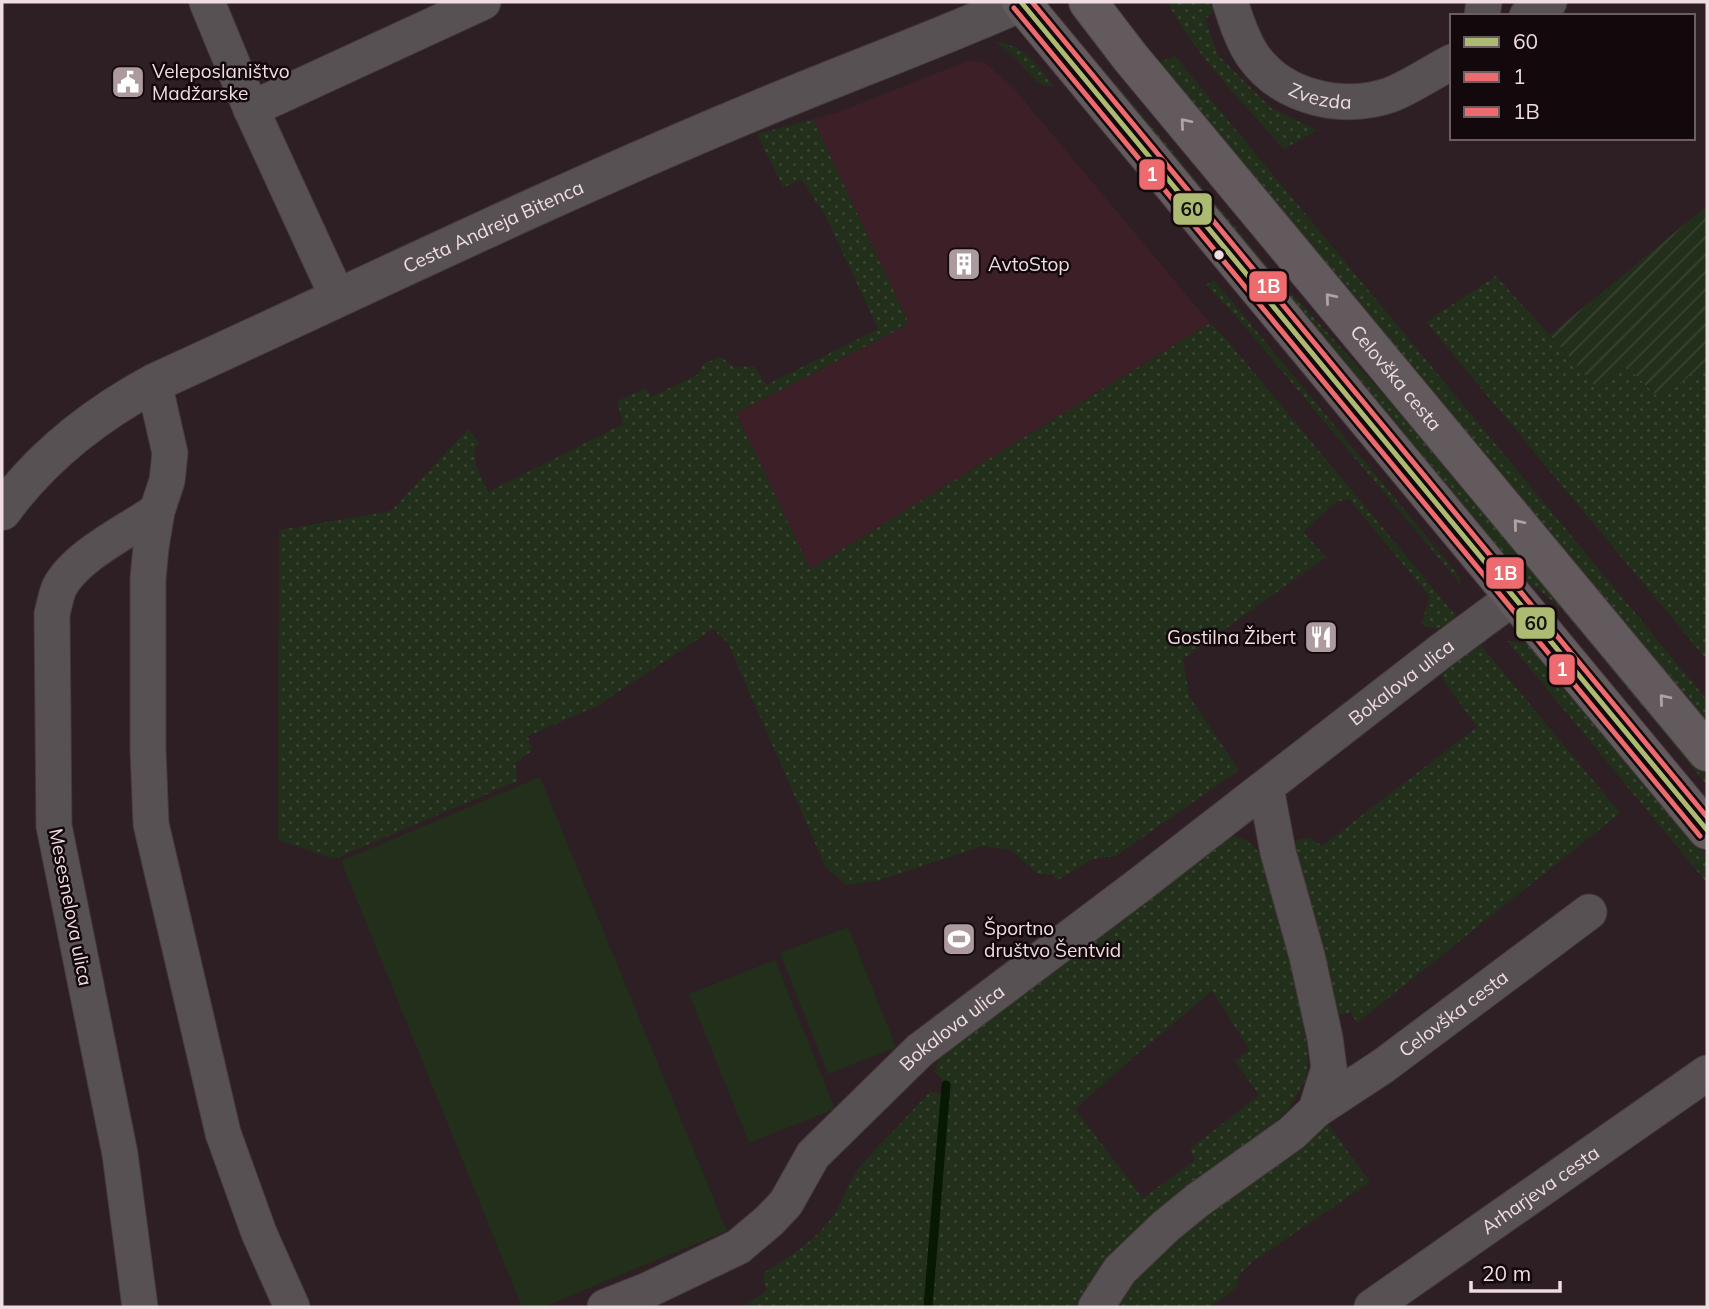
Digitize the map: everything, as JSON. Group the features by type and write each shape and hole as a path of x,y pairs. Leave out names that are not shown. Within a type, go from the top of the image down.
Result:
{"main road":[{"path":"1023,2 1707,830"},
{"name":"Celovška cesta","path":"1088,2 1130,57 1707,752"}],"street":[{"path":"207,2 251,109 338,298"},
{"path":"251,109 483,2"},
{"name":"Cesta Andreja Bitenca","path":"2,511 28,479 68,439 123,400 154,383 762,107 946,36 1023,2"},
{"name":"Zvezda","path":"1230,2 1242,37 1254,58 1276,78 1304,96 1357,102 1390,94 1450,63"},
{"path":"1530,14 1549,2"},
{"path":"154,383 170,453 167,481 151,547 148,579 151,824 223,1133 259,1233 292,1307"},
{"name":"Mesesnelova ulica","path":"140,1307 120,1154 54,825 52,614 59,588 75,567 94,551 158,511"},
{"name":"Bokalova ulica","path":"606,1307 738,1247 786,1203 813,1155 920,1050 1514,597"},
{"path":"1266,788 1278,852 1307,956 1325,1038 1329,1068 1316,1110"},
{"name":"Celovška cesta","path":"1096,1307 1119,1270 1198,1200 1292,1133 1316,1110 1383,1066 1589,912"},
{"name":"Arharjeva cesta","path":"1371,1307 1707,1073"}],"shaded area":[{"path":"970,60 985,63 1013,87 1210,323 810,569 736,413 909,324 813,119 836,113"}],"green space":[{"path":"1167,2 1210,2 1213,13 1205,19 1218,55 1271,108 1317,130 1284,149 1206,61"},
{"path":"995,41 1022,52 1054,86 1037,82"},
{"path":"1175,56 1707,700 1707,729 1158,63"},
{"path":"1116,83 1274,274 1457,475 1707,777 1707,785 1561,608 1510,567 1112,86"},
{"path":"813,119 909,324 736,413 810,569 1210,323 1456,616 1440,628 1421,624 1430,597 1349,499 1336,502 1303,532 1326,557 1183,659 1189,696 1239,770 1116,856 1093,859 1058,880 1053,875 1037,874 1011,850 983,846 877,881 846,885 825,866 728,643 713,629 597,706 528,736 532,751 516,762 517,781 334,859 278,840 279,530 391,511 468,429 480,443 474,448 476,465 488,492 623,424 617,401 646,388 651,397 699,374 702,364 721,357 734,367 754,366 766,385 878,329 826,217 802,180 783,187 757,134"},
{"path":"1707,206 1707,361 1661,400 1625,365 1595,386 1550,335"},
{"path":"1496,276 1595,386 1625,365 1661,400 1707,361 1707,660 1426,322"},
{"path":"1214,280 1456,572 1463,587 1234,314 1206,285"},
{"path":"1507,641 1532,644 1707,856 1707,883"},
{"path":"1479,643 1620,813 1357,1023 1351,1012 1339,1015 1313,948 1288,851 1299,839 1311,838 1322,846 1477,727 1441,677 1442,670"},
{"path":"540,777 727,1231 543,1307 522,1307 341,861"},
{"path":"1220,836 1234,836 1246,840 1264,857 1297,980 1308,1056 1306,1079 1288,1110 1079,1307 932,1307 949,1085 934,1072 941,1053","holes":["1212,991 1250,1050 1235,1061 1259,1095 1190,1149 1195,1160 1143,1198 1075,1109"]},
{"path":"848,927 896,1047 828,1074 780,953"},
{"path":"775,960 835,1109 749,1143 689,994"},
{"path":"930,1092 941,1094 926,1307 744,1307 767,1290 764,1273 802,1247 828,1223 860,1166"},
{"path":"1327,1123 1370,1182 1252,1262 1239,1275 1237,1287 1210,1307 1111,1307 1143,1264"}],"waterway":[{"path":"928,1307 946,1085"}],"transit line":[{"name":"60","path":"1021,2 1707,830"},
{"name":"1B","path":"1032,2 1707,817"},
{"name":"1","path":"1014,8 1700,836"}],"place":[{"name":"Veleposlaništvo Madžarske","path":"128,82"},
{"name":"AvtoStop","path":"964,264"},
{"name":"Gostilna Žibert","path":"1321,637"},
{"name":"Športno društvo Šentvid","path":"959,939"}]}
